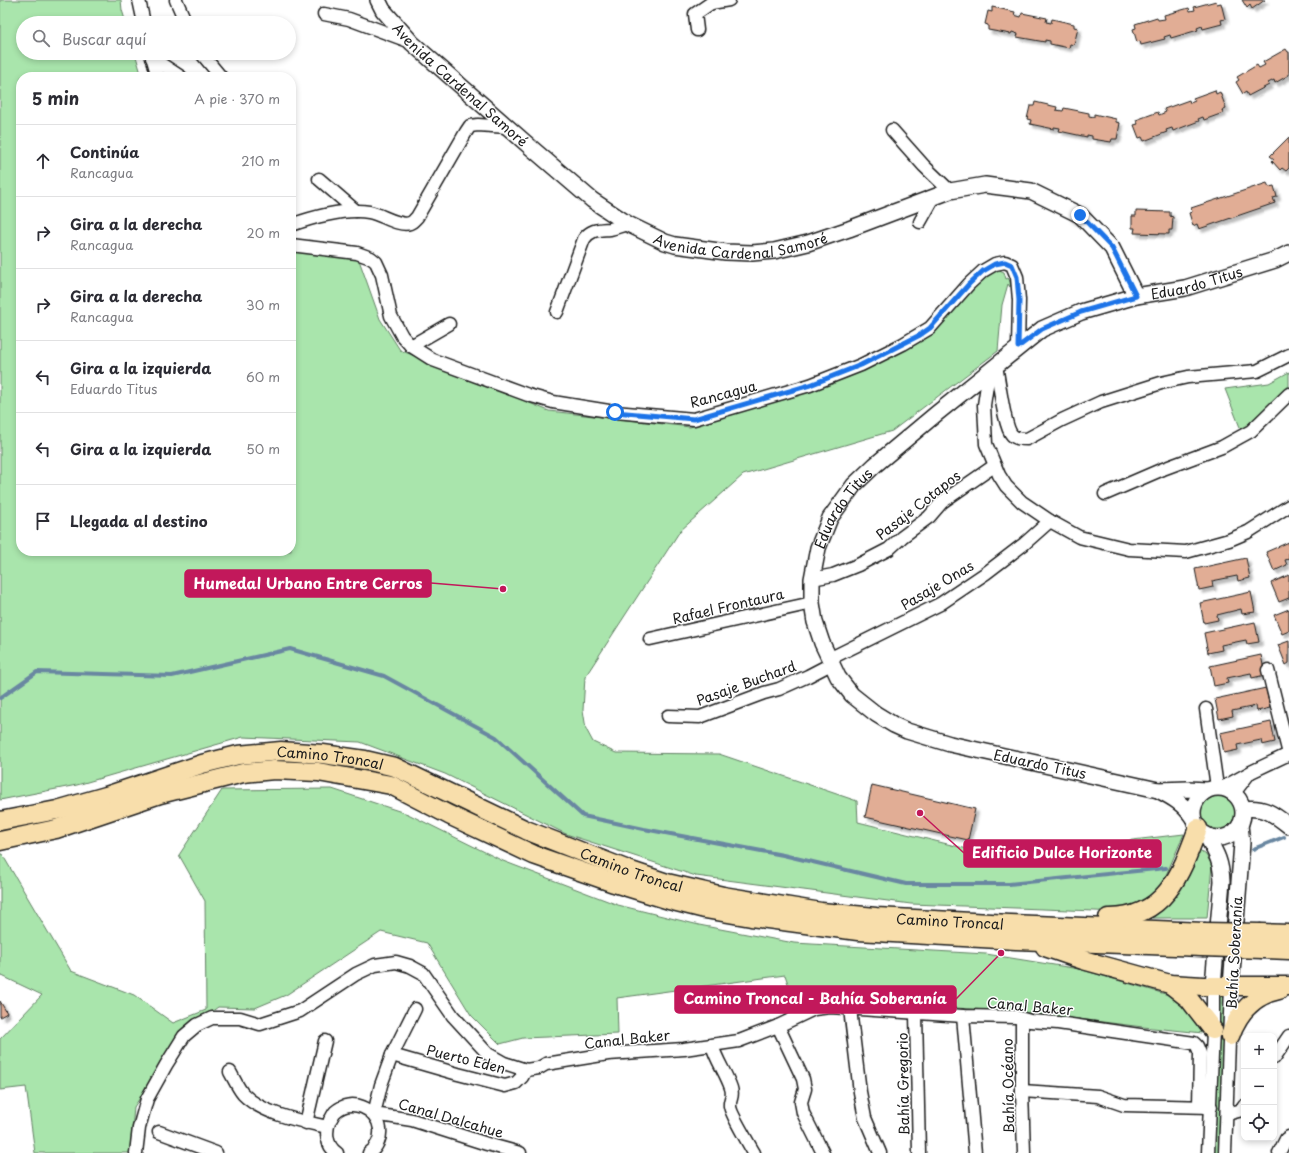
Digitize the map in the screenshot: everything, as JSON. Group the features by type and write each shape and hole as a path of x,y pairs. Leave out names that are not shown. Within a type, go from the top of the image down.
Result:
{"main road":[{"name":"Camino Troncal","path":"0,821 57,810 106,796 202,764 238,755 281,751 323,754 365,760 394,767 526,830 628,870 667,883 723,896 821,912 1203,940"},
{"name":"Camino Troncal","path":"0,841 56,829 160,794 243,773 274,770 318,772 390,785 534,855 614,884 705,909 751,917 858,931 1016,940 1262,941 1289,934"},
{"path":"972,922 1002,918 1118,918 1135,916 1144,912 1160,900 1166,893 1186,862 1199,827"},
{"path":"1016,940 1170,984 1289,987"},
{"name":"Camino Troncal","path":"1262,941 1289,950"},
{"path":"1170,984 1189,999 1213,1030"},
{"path":"1230,1036 1237,1020 1249,1005 1265,994 1289,987"}],"street":[{"path":"139,0 142,16"},
{"path":"176,0 183,16"},
{"name":"Avenida Cardenal Samoré","path":"378,0 383,10 412,43 592,200 628,224 664,242 675,245 726,252 774,251 849,229 950,191 985,186 1032,191 1080,215 1112,248 1136,296"},
{"path":"697,30 696,14 713,2 729,0"},
{"path":"324,14 349,19 412,43"},
{"path":"153,60 157,72"},
{"path":"159,60 174,72"},
{"path":"207,60 217,72"},
{"path":"296,223 317,216 356,211 370,212 404,224 412,223 417,217 470,126 507,127"},
{"path":"892,130 924,166 950,191"},
{"path":"319,179 356,211"},
{"path":"920,222 934,197"},
{"path":"557,312 584,239 588,233 594,230 611,229 628,224"},
{"name":"Rancagua","path":"296,246 357,253 371,258 376,262 382,275 391,316 402,336 411,346 433,360 528,395 553,402 615,412 694,419 810,385 861,365 920,335 930,328 969,284 983,271 995,264 1005,262 1012,265 1017,277 1019,300 1018,347"},
{"name":"Eduardo Titus","path":"1220,790 1158,790 950,744 907,731 894,725 876,714 852,695 838,677 830,662 815,622 812,603 812,579 818,548 830,518 854,485 875,465 936,414 1042,329 1081,312 1136,296 1185,288 1275,260 1289,253"},
{"path":"411,346 449,324"},
{"path":"993,369 1007,423 1012,435 1020,439 1027,439 1062,420 1101,402 1188,377 1257,371 1289,355"},
{"path":"993,369 984,405 986,444 994,466 1006,486 1022,502 1050,521 1079,537 1130,549 1186,552 1229,540 1259,526 1289,506"},
{"path":"1105,494 1162,469 1222,447 1234,441 1251,431 1289,394"},
{"name":"Pasaje Cotapos","path":"812,579 833,575 858,566 888,549 929,517 942,502 994,466"},
{"name":"Pasaje Onas","path":"830,662 940,604 986,573 1024,544 1050,521"},
{"name":"Rafael Frontaura","path":"650,639 812,603"},
{"name":"Pasaje Buchard","path":"668,716 700,717 764,693 779,689 808,676 830,662"},
{"path":"1220,790 1240,800 1244,809 1240,825 1234,833 1225,837 1215,838 1199,827 1194,808 1198,798 1220,790 1250,772 1289,754 1268,670"},
{"path":"1206,709 1220,790"},
{"name":"Eduardo Titus","path":"1158,790 1185,806 1199,827"},
{"path":"1244,809 1255,807 1266,810 1289,826"},
{"name":"Bahía Soberanía","path":"1225,1153 1231,986 1242,843 1240,825"},
{"name":"Bahía Soberanía","path":"1199,827 1218,856 1221,867 1222,881 1213,985 1213,1030 1205,1107 1208,1153"},
{"path":"136,1153 139,1128 147,1099 184,1036 197,1025 212,1018 240,1018 260,1024 300,1011 356,974 375,965 396,962 410,966 423,974 453,1016 488,1054 504,1063 526,1070"},
{"name":"Canal Baker","path":"526,1070 539,1068 546,1064 608,1054 684,1049 739,1041 778,1026 814,1009 830,1007 916,1014 1016,1017 1022,1020 1058,1023 1194,1043 1200,1053 1205,1107"},
{"path":"374,1114 381,1085 392,1055 415,1009"},
{"path":"850,1009 860,1092 865,1118 880,1153"},
{"name":"Bahía Gregorio","path":"916,1014 920,1153"},
{"path":"963,1016 975,1153"},
{"name":"Bahía Océano","path":"1022,1020 1024,1153"},
{"path":"778,1026 803,1078 805,1089 801,1102 803,1113 823,1153"},
{"path":"1277,1054 1289,1036"},
{"path":"306,1123 325,1041"},
{"path":"712,1045 732,1089 733,1096 730,1106 733,1114 754,1153"},
{"name":"Puerto Eden","path":"392,1055 505,1086 516,1083 522,1078 526,1070"},
{"path":"230,1072 243,1094 266,1110 306,1123 327,1127 327,1137 329,1143 337,1153"},
{"path":"1022,1091 1098,1096 1124,1106 1205,1107"},
{"name":"Canal Dalcahue","path":"327,1127 334,1112 346,1106 355,1105 366,1108 374,1114 378,1121 380,1130 378,1144 374,1150 369,1153"},
{"path":"1227,1114 1241,1110"},
{"name":"Canal Dalcahue","path":"374,1114 412,1120 486,1144 520,1153"},
{"path":"159,1132 216,1153"},
{"path":"1279,1153 1286,1138 1289,1137"}],"green space":[{"path":"0,0 121,0 124,16 16,16 16,60 137,60 141,72 16,72 16,556 296,556 296,248 338,254 359,260 380,319 400,350 549,411 690,427 813,389 927,333 973,285 997,269 1004,272 1006,279 1008,278 1010,281 1010,287 1008,284 1002,305 998,351 892,431 743,475 680,531 585,677 583,710 586,729 593,742 616,753 719,754 857,801 858,822 996,856 1184,834 1163,882 1143,903 1121,912 911,904 696,876 566,834 445,774 360,742 243,737 77,785 0,800"},
{"path":"1289,372 1289,391 1243,435 1225,389 1269,383"},
{"path":"332,789 408,814 503,861 618,905 699,925 794,943 986,954 1079,969 1179,998 1203,1033 1031,1013 822,999 795,1004 785,975 617,998 618,1034 523,1038 500,1044 471,1015 427,943 381,932 286,995 255,1008 218,1007 181,1034 134,1107 130,1153 35,1153 26,1087 0,1090 0,1039 42,995 0,975 0,854 2,854 71,971 134,995 173,1023 206,1010 205,901 179,855 222,790"},
{"path":"1218,795 1230,800 1235,812 1230,824 1218,829 1206,824 1201,812 1206,800"},
{"path":"1196,847 1206,855 1212,865 1207,918 1143,918"},
{"path":"1220,994 1224,994 1219,1153 1213,1153"}],"building":[{"path":"1242,0 1265,0 1252,9 1250,5 1247,8"},
{"path":"1216,1 1217,4 1221,3 1225,19 1221,20 1222,24 1203,29 1202,26 1197,28 1198,30 1171,38 1170,35 1164,37 1165,39 1141,45 1140,41 1137,42 1133,29 1136,28 1135,24 1157,17 1158,20 1165,19 1164,15 1189,8 1190,11 1195,10 1194,7"},
{"path":"992,7 1015,12 1014,15 1021,17 1022,13 1047,18 1046,22 1051,23 1052,19 1074,24 1074,27 1078,28 1074,45 1070,44 1069,48 1050,44 1050,41 1045,40 1045,42 1017,37 1018,34 1012,32 1011,34 988,30 988,25 985,24 988,11 992,12"},
{"path":"1286,49 1289,52 1289,75 1275,83 1274,80 1268,83 1269,85 1248,96 1246,92 1243,94 1236,82 1239,80 1237,77 1257,65 1259,68 1265,65 1263,62"},
{"path":"1215,90 1216,94 1220,92 1226,108 1222,110 1223,113 1204,120 1203,117 1198,119 1199,121 1173,131 1172,128 1166,130 1167,132 1144,141 1142,137 1139,138 1134,125 1138,124 1136,120 1158,112 1159,115 1166,112 1164,109 1189,100 1190,103 1195,101 1193,98"},
{"path":"1035,102 1057,107 1056,110 1063,111 1064,108 1089,113 1089,116 1094,117 1094,114 1116,119 1116,122 1120,123 1117,139 1112,139 1111,142 1092,139 1092,136 1087,135 1087,137 1059,131 1060,128 1054,127 1054,129 1030,124 1031,120 1027,119 1030,106 1034,106"},
{"path":"1289,137 1289,168 1286,171 1282,168 1280,170 1272,161 1274,159 1270,156"},
{"path":"1267,183 1269,187 1274,186 1277,197 1273,198 1275,203 1199,229 1197,224 1193,226 1189,213 1192,212 1191,208"},
{"path":"1136,211 1170,212 1170,216 1173,217 1172,230 1169,230 1169,234 1134,233 1135,228 1132,228 1132,216 1136,216"},
{"path":"1289,542 1289,559 1285,560 1287,565 1274,571 1266,552"},
{"path":"1246,558 1250,578 1238,581 1237,576 1212,581 1213,587 1199,590 1195,569"},
{"path":"1289,575 1289,598 1279,602 1271,583"},
{"path":"1251,592 1255,612 1242,614 1241,609 1217,615 1218,620 1204,623 1200,603"},
{"path":"1289,609 1289,631 1282,634 1274,615"},
{"path":"1255,622 1259,642 1247,644 1246,640 1221,645 1222,650 1208,653 1204,633"},
{"path":"1289,641 1289,663 1286,665 1278,645"},
{"path":"1261,655 1265,675 1252,678 1251,673 1227,678 1228,683 1214,686 1210,666"},
{"path":"1266,688 1270,708 1257,711 1256,706 1232,711 1233,716 1219,719 1215,699"},
{"path":"1271,722 1275,742 1262,745 1261,740 1237,745 1238,750 1224,753 1220,733"},
{"path":"872,785 975,809 968,840 865,817"},
{"path":"0,1001 7,1013 0,1017"}],"waterway":[{"path":"0,698 37,672 172,676 290,649 384,676 496,737 583,816 783,855 906,884 1009,884 1166,868"},
{"path":"1253,849 1284,837"}],"place":[{"name":"Humedal Urbano Entre Cerros","path":"503,589"},
{"name":"Edificio Dulce Horizonte","path":"920,813"},
{"name":"Camino Troncal - Bahía Soberanía","path":"1001,953"}],"route":[{"path":"615,412 694,419 720,410 810,385 861,365 920,335 930,328 969,284 983,271 995,264 1005,262 1012,265 1017,277 1019,300 1018,347 1042,329 1081,312 1136,296 1112,248 1080,215"}]}
